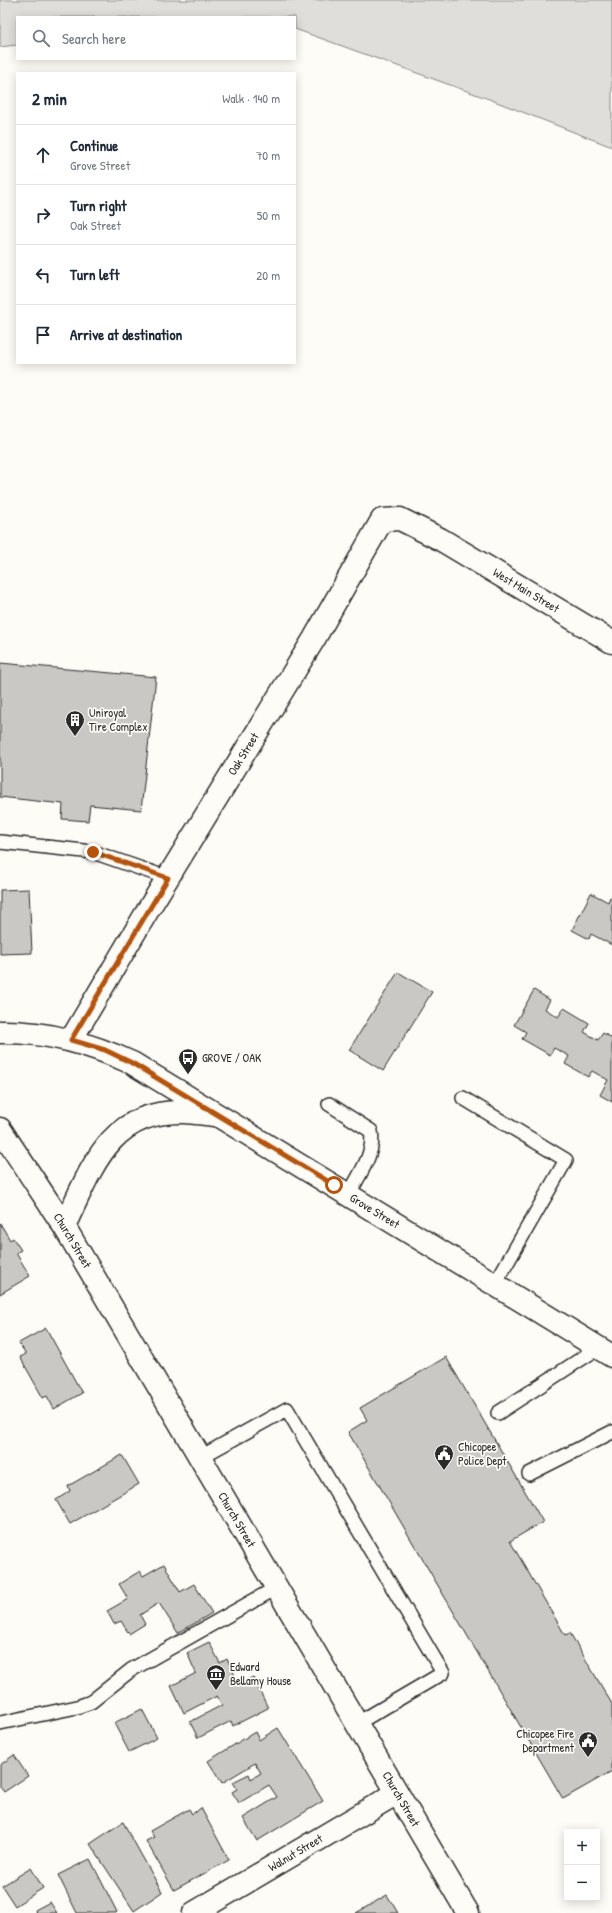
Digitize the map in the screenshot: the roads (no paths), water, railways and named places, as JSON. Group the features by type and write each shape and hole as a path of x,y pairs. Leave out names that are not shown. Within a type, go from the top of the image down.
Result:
{"main road":[{"name":"Oak Street","path":"71,1040 168,878 314,640 371,543 382,520 400,519 440,539"},
{"name":"West Main Street","path":"440,539 612,642"},
{"name":"Grove Street","path":"0,1032 22,1032 71,1040 105,1050 132,1063 220,1115 605,1352"},
{"path":"64,1226 99,1155 111,1140 126,1127 152,1116 165,1113 183,1112 220,1115"},
{"name":"Church Street","path":"0,1129 64,1226 199,1458 468,1913"},
{"name":"Walnut Street","path":"194,1913 397,1793"}],"lane":[{"path":"0,842 93,852 168,878"},
{"path":"463,1098 566,1160 495,1284"},
{"path":"329,1104 371,1131 373,1140 370,1153 349,1194"},
{"path":"498,1413 605,1352"},
{"path":"199,1458 287,1410 443,1673 356,1724"},
{"path":"529,1474 612,1432"},
{"path":"0,1723 77,1707 91,1702 131,1670 276,1588"}],"place":[{"name":"Uniroyal Tire Complex","path":"75,737"},
{"name":"GROVE / OAK","path":"188,1075"},
{"name":"Chicopee Police Dept","path":"444,1471"},
{"name":"Edward Bellamy House","path":"216,1691"},
{"name":"Chicopee Fire Department","path":"588,1758"}]}
